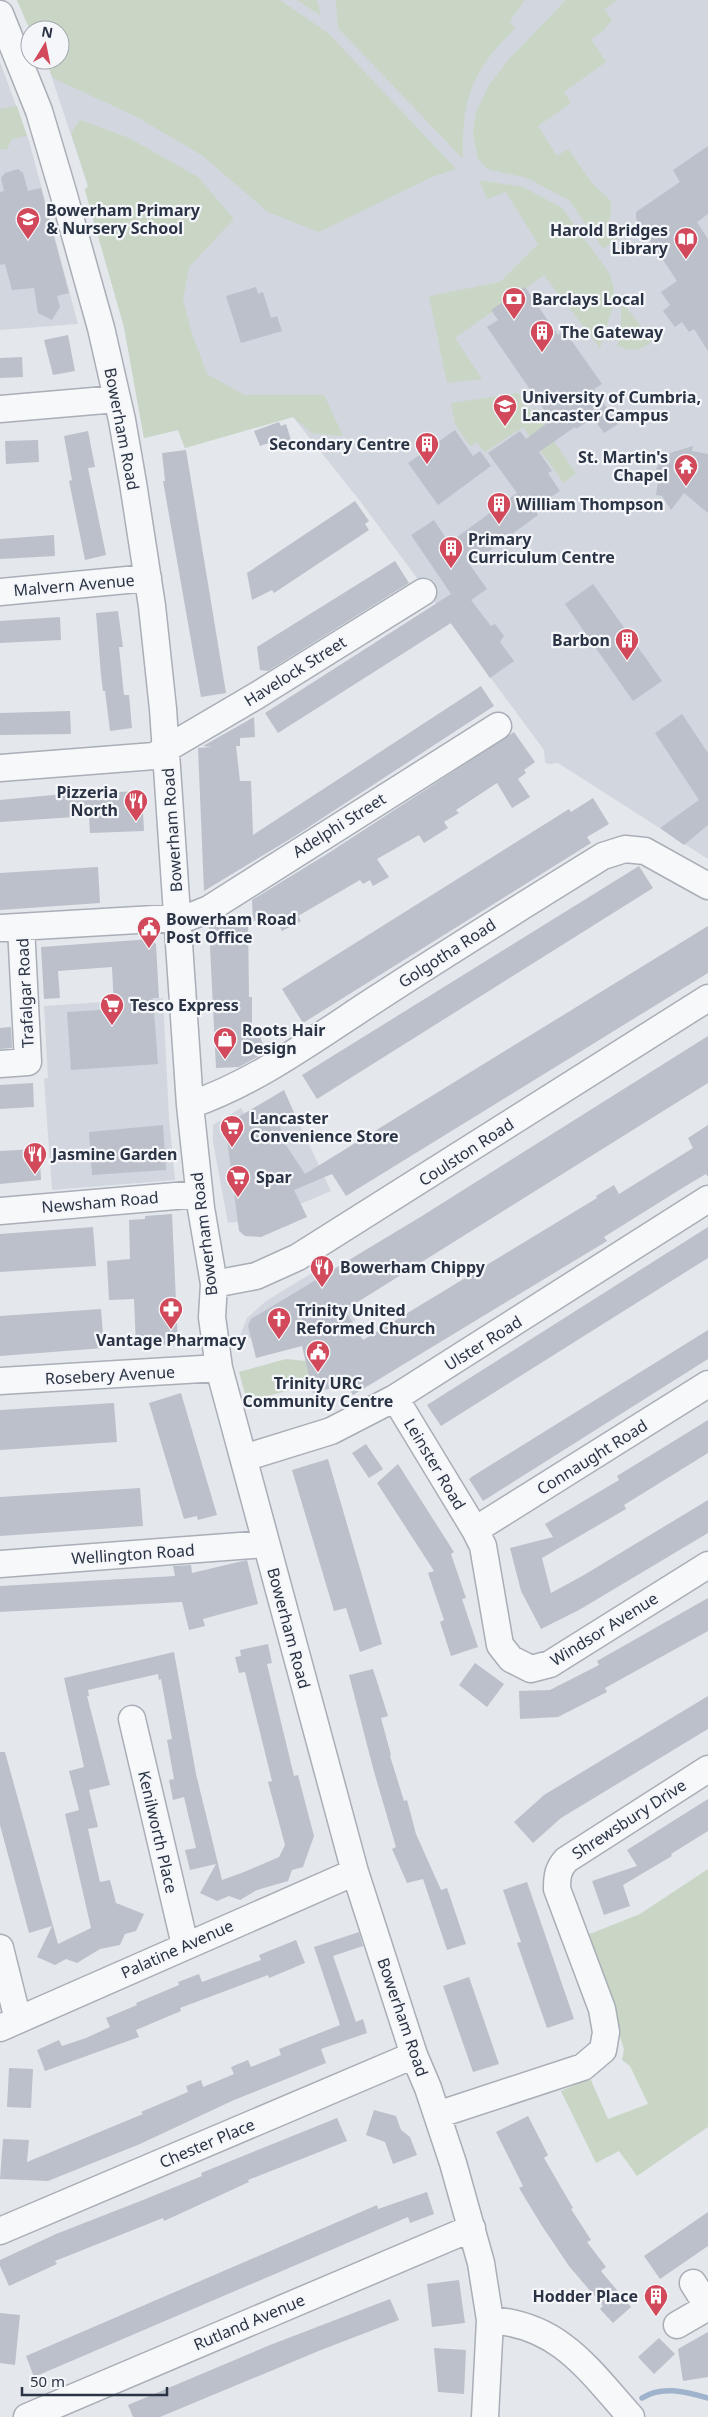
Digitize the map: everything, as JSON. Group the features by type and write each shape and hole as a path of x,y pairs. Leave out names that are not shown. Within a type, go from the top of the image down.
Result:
{"street":[{"name":"Bowerham Road","path":"0,14 39,111 94,300 117,399 148,578 167,749 190,1105 199,1194 214,1284 212,1317 219,1368 265,1544 356,1872 414,2054 437,2115 481,2263 490,2320 485,2417"},
{"path":"0,409 117,399"},
{"name":"Malvern Avenue","path":"0,592 148,578"},
{"name":"Havelock Street","path":"0,768 154,756 423,592"},
{"name":"Adelphi Street","path":"11,927 189,917 208,909 498,726"},
{"name":"Golgotha Road","path":"190,1105 236,1087 603,856 625,849 645,851 703,883"},
{"name":"Trafalgar Road","path":"0,1064 28,1062 11,927"},
{"name":"Coulston Road","path":"214,1284 256,1276 298,1257 708,998"},
{"name":"Newsham Road","path":"0,1211 199,1194"},
{"name":"Ulster Road","path":"244,1458 324,1434 395,1398 708,1199"},
{"name":"Rosebery Avenue","path":"0,1380 219,1368"},
{"name":"Connaught Road","path":"475,1530 708,1384"},
{"name":"Leinster Road","path":"395,1398 475,1530"},
{"name":"Windsor Avenue","path":"475,1530 483,1546 500,1644 511,1659 531,1669 550,1664 708,1565"},
{"name":"Wellington Road","path":"0,1564 265,1544"},
{"name":"Kenilworth Place","path":"132,1719 186,1945"},
{"name":"Shrewsbury Drive","path":"437,2115 583,2067 603,2050 606,2032 602,2010 558,1888 558,1875 566,1860 708,1769"},
{"name":"Palatine Avenue","path":"9,2024 356,1872"},
{"path":"0,1948 9,2024"},
{"name":"Chester Place","path":"0,2231 414,2054"},
{"name":"Rutland Avenue","path":"27,2417 472,2228"},
{"path":"677,2325 708,2307 693,2283"},
{"path":"490,2320 530,2327 562,2344 631,2417"}],"shaded area":[{"name":"University of Cumbria, Lancaster Campus","path":"17,0 708,0 708,859 558,763 548,764 545,762 544,750 360,501 293,417 185,448 178,430 144,438 124,327 85,190 88,186 49,70 70,70 70,20 26,20"},
{"name":"Bowerham Primary & Nursery School","path":"0,62 29,141 78,324 0,330"},
{"path":"163,998 169,1118 175,1180 52,1190 44,1079 48,1078 44,1006"},
{"path":"241,1108 256,1134 296,1117 331,1191 270,1217 228,1223 213,1142 213,1125"},
{"path":"322,1267 356,1320 321,1341 315,1322 238,1341 247,1318 266,1301"}],"green space":[{"path":"17,0 280,0 328,33 456,169 432,177 319,232 268,212 203,156 137,117 53,78 50,70 70,70 70,20 26,20"},
{"path":"297,0 317,0 321,16"},
{"path":"336,0 525,0 510,21 515,29 488,58 472,87 464,120 463,159 338,28"},
{"path":"566,0 617,0 604,9 612,20 603,31 591,39 606,62 564,92 571,103 538,126 557,156 568,149 592,183 611,201 610,221 621,236 603,249 569,200 527,178 487,169 478,159 473,133 476,112 489,85 510,58"},
{"path":"17,106 27,136 12,139 7,149 0,149 0,109"},
{"path":"80,120 129,138 198,177 234,219 189,267 183,300 192,334 207,374 244,395 324,395 343,436 312,433 293,417 185,448 178,430 144,438 124,327 85,190 88,186 71,133"},
{"path":"479,180 523,187 562,208 610,274 614,290 612,309 600,348 544,275 455,338 482,379 447,383 429,296 500,282 538,244 506,192 487,199"},
{"path":"621,301 652,340 644,347 627,349 617,346 621,332"},
{"path":"518,393 531,411 536,408 549,426 545,429 576,473 564,483 523,427 485,452 477,442 470,446 455,424 451,403"},
{"path":"286,1359 306,1361 311,1385 247,1401 239,1372"},
{"path":"708,1869 708,2127 637,2176 619,2151 596,2163 561,2091 590,2078 608,2119 648,2104 630,2066 622,2060 624,2049 587,1935 640,1914"}],"building":[{"name":"Harold Bridges Library","path":"708,146 708,214 697,222 708,239 708,351 694,329 689,332 682,322 675,327 663,311 670,305 661,292 677,281 636,219 636,212 680,182 673,170"},
{"path":"18,169 23,173 28,191 41,188 69,293 57,296 60,307 52,320 38,313 34,288 12,290 5,264 0,265 0,192 4,191 1,178 5,173"},
{"path":"256,287 258,294 263,292 271,318 277,316 282,331 241,343 226,296"},
{"path":"525,287 558,335 564,330 602,384 594,389 618,424 604,433 593,418 576,429 575,427 539,452 552,471 548,473 560,491 534,508 538,515 470,565 487,589 471,600 491,626 495,624 504,636 500,642 514,661 490,678 451,623 278,733 265,713 451,594 411,535 434,520 449,543 517,493 488,453 520,431 526,439 551,420 487,327 498,320 491,310"},
{"path":"68,335 75,371 53,375 44,340"},
{"path":"22,357 23,377 0,378 0,358"},
{"path":"279,422 281,426 286,424 292,443 272,451 269,443 260,446 254,431"},
{"name":"Secondary Centre","path":"455,430 473,456 480,451 491,466 438,505 408,463"},
{"path":"88,431 95,467 88,468 106,555 85,560 69,481 72,480 64,436"},
{"path":"38,440 39,462 6,464 5,441"},
{"path":"693,446 692,451 708,454 708,513 684,493 671,510 662,496 656,495 659,475 656,470 663,455"},
{"path":"186,450 226,693 201,697 163,481 165,481 162,453"},
{"path":"355,501 369,521 365,524 369,530 274,593 272,590 252,600 247,573"},
{"path":"54,535 55,556 0,559 0,539"},
{"path":"395,561 409,583 268,671 260,670 257,647"},
{"name":"Barbon","path":"593,584 662,681 633,701 565,604"},
{"path":"118,611 123,647 119,647 124,695 129,695 132,728 110,731 101,675 96,613"},
{"path":"60,617 61,640 0,643 0,621"},
{"path":"481,686 494,706 295,836 204,891 198,748 212,747 203,746 254,717 255,737 240,738 240,746 236,746 240,781 251,781 253,835"},
{"path":"70,711 71,734 0,735 0,713"},
{"path":"682,714 708,753 708,825 684,845 660,828 699,800 655,733"},
{"path":"514,732 535,762 524,770 526,773 518,779 530,797 512,808 497,783 456,810 459,813 444,822 448,828 424,843 419,835 377,859 389,877 373,886 370,880 363,884 360,880 298,916 301,921 282,931 276,920 253,921 252,900 327,854"},
{"path":"142,791 144,831 90,833 89,816 0,822 0,800 74,793 74,800 118,799 118,792"},
{"path":"593,798 609,824 587,837 591,843 303,1023 282,989 569,809 571,812"},
{"path":"639,866 653,888 317,1099 302,1075"},
{"path":"98,867 100,903 0,910 0,873"},
{"path":"248,921 249,997 252,997 252,1026 256,1026 266,1052 239,1067 216,1068 209,927 217,922"},
{"path":"708,926 708,973 346,1196 332,1174 294,1190 307,1217 261,1237 245,1236 239,1231 227,1139 227,1124 284,1090 296,1117 279,1125 283,1134 280,1136 305,1174"},
{"path":"151,939 156,944 159,998 153,998 158,1064 71,1070 67,1012 114,1009 112,967 58,971 60,998 44,999 41,947"},
{"path":"11,1027 12,1048 0,1049 0,1028"},
{"path":"708,1036 708,1083 345,1310 363,1340 597,1198 596,1196 614,1185 619,1194 693,1148 688,1138 708,1125 708,1177 706,1174 684,1187 604,1237 607,1241 353,1395 346,1384 313,1393 302,1346 256,1358 248,1326 251,1319 422,1216"},
{"path":"33,1083 34,1107 0,1109 0,1085"},
{"path":"163,1125 166,1170 92,1175 89,1132"},
{"path":"36,1149 36,1159 40,1159 41,1180 0,1184 0,1151"},
{"path":"172,1214 178,1344 136,1346 134,1299 109,1300 107,1261 130,1259 129,1220 145,1219 145,1216"},
{"path":"93,1227 96,1266 0,1272 0,1234"},
{"path":"708,1227 708,1258 441,1426 427,1405"},
{"path":"101,1309 104,1348 0,1356 0,1316"},
{"path":"708,1330 708,1359 483,1501 469,1479"},
{"path":"181,1393 217,1515 198,1520 197,1516 184,1519 149,1403"},
{"path":"114,1403 117,1442 0,1450 0,1410"},
{"path":"708,1420 708,1453 624,1505 626,1509 542,1558 551,1593 708,1500 708,1533 579,1610 541,1629 521,1591 510,1548 553,1537 545,1524 619,1480 617,1476"},
{"path":"366,1444 383,1469 369,1478 352,1453"},
{"path":"328,1459 382,1644 360,1652 346,1608 334,1611 292,1470"},
{"path":"398,1464 454,1552 451,1554 466,1598 462,1599 478,1647 451,1656 440,1622 444,1620 428,1573 434,1571 377,1483"},
{"path":"140,1488 143,1526 0,1536 0,1497"},
{"path":"247,1560 258,1604 203,1619 205,1626 189,1630 182,1602 0,1612 0,1586 175,1576 173,1566 191,1565 192,1573"},
{"path":"708,1598 708,1631 605,1688 607,1692 558,1717 520,1719 519,1691 550,1690 599,1665 597,1661"},
{"path":"268,1644 272,1663 267,1664 294,1776 298,1775 314,1836 303,1867 292,1870 288,1881 257,1890 240,1900 229,1896 217,1901 200,1893 216,1864 190,1870 185,1850 196,1848 184,1797 173,1800 169,1780 174,1779 167,1740 172,1739 161,1679 159,1680 158,1674 88,1690 89,1696 87,1696 110,1785 89,1790 98,1827 88,1829 100,1882 110,1880 116,1903 144,1914 136,1931 125,1934 120,1945 100,1949 77,1963 66,1959 55,1965 37,1957 52,1926 29,1933 0,1825 0,1752 5,1752 58,1944 91,1928 65,1814 79,1810 69,1771 84,1767 64,1678 174,1652 196,1774 222,1880 244,1872 279,1857 285,1845 268,1782 272,1781 245,1672 239,1673 235,1657 241,1656 240,1650"},
{"path":"475,1663 504,1684 487,1707 459,1685"},
{"path":"373,1669 388,1716 381,1718 404,1801 407,1800 416,1834 441,1890 447,1888 466,1944 447,1950 423,1879 407,1883 392,1849 396,1847 349,1675"},
{"path":"708,1696 708,1729 561,1818 533,1843 514,1822 544,1795"},
{"path":"708,1799 708,1831 671,1854 672,1856 623,1885 630,1906 604,1915 592,1881 637,1866 627,1850"},
{"path":"527,1882 574,2019 547,2028 517,1943 521,1942 503,1890"},
{"path":"359,1932 363,1946 333,1956 356,2022 363,2019 367,2033 321,2049 326,2063 234,2100 140,2144 48,2181 0,2179 3,2139 29,2140 27,2162 143,2114 141,2112 188,2092 186,2086 201,2080 203,2087 234,2074 231,2067 248,2060 251,2067 281,2055 279,2049 340,2025 314,1947"},
{"path":"296,1940 305,1963 269,1978 268,1975 180,2008 181,2011 136,2030 139,2037 45,2071 37,2050 59,2040 62,2046 86,2038 110,2027 106,2018 179,1985 178,1982 199,1974 202,1982 261,1960 259,1955"},
{"path":"469,1977 499,2064 473,2072 443,1986"},
{"path":"9,2068 33,2069 31,2108 7,2107"},
{"path":"374,2110 396,2116 401,2130 410,2137 417,2155 393,2164 385,2142 366,2135"},
{"path":"528,2116 548,2155 544,2158 573,2208 571,2209 591,2240 587,2242 606,2267 601,2271 631,2307 613,2323 600,2309 603,2306 569,2266 542,2226 519,2188 523,2186 496,2132"},
{"path":"337,2118 347,2141 248,2180 249,2182 164,2221 163,2218 55,2261 57,2264 9,2286 0,2266 0,2260 56,2234 202,2176 201,2173"},
{"path":"427,2192 434,2214 410,2223 408,2217 34,2377 26,2356 377,2205 378,2209"},
{"path":"708,2212 708,2246 660,2279 644,2256"},
{"path":"459,2280 465,2323 432,2327 427,2284"},
{"path":"390,2299 399,2320 321,2350 160,2417 133,2417 128,2405 270,2345"},
{"path":"0,2313 20,2315 15,2365 0,2363"},
{"path":"708,2332 708,2377 683,2381 678,2349"},
{"path":"659,2338 675,2354 654,2374 638,2357"},
{"path":"434,2348 466,2350 464,2394 438,2392"}],"waterway":[{"path":"642,2398 650,2394 666,2391 683,2392 708,2398"}],"place":[{"name":"Bowerham Primary & Nursery School","path":"28,240"},
{"name":"Harold Bridges Library","path":"686,260"},
{"name":"Barclays Local","path":"514,320"},
{"name":"The Gateway","path":"542,353"},
{"name":"University of Cumbria, Lancaster Campus","path":"505,427"},
{"name":"Secondary Centre","path":"427,465"},
{"name":"St. Martin's Chapel","path":"686,487"},
{"name":"William Thompson","path":"499,525"},
{"name":"Primary Curriculum Centre","path":"451,569"},
{"name":"Barbon","path":"627,661"},
{"name":"Pizzeria North","path":"136,822"},
{"name":"Bowerham Road Post Office","path":"149,949"},
{"name":"Tesco Express","path":"112,1026"},
{"name":"Roots Hair Design","path":"225,1060"},
{"name":"Lancaster Convenience Store","path":"232,1148"},
{"name":"Jasmine Garden","path":"35,1175"},
{"name":"Spar","path":"238,1198"},
{"name":"Bowerham Chippy","path":"322,1288"},
{"name":"Vantage Pharmacy","path":"171,1330"},
{"name":"Trinity United Reformed Church","path":"279,1340"},
{"name":"Trinity URC Community Centre","path":"318,1373"},
{"name":"Hodder Place","path":"656,2317"}]}
